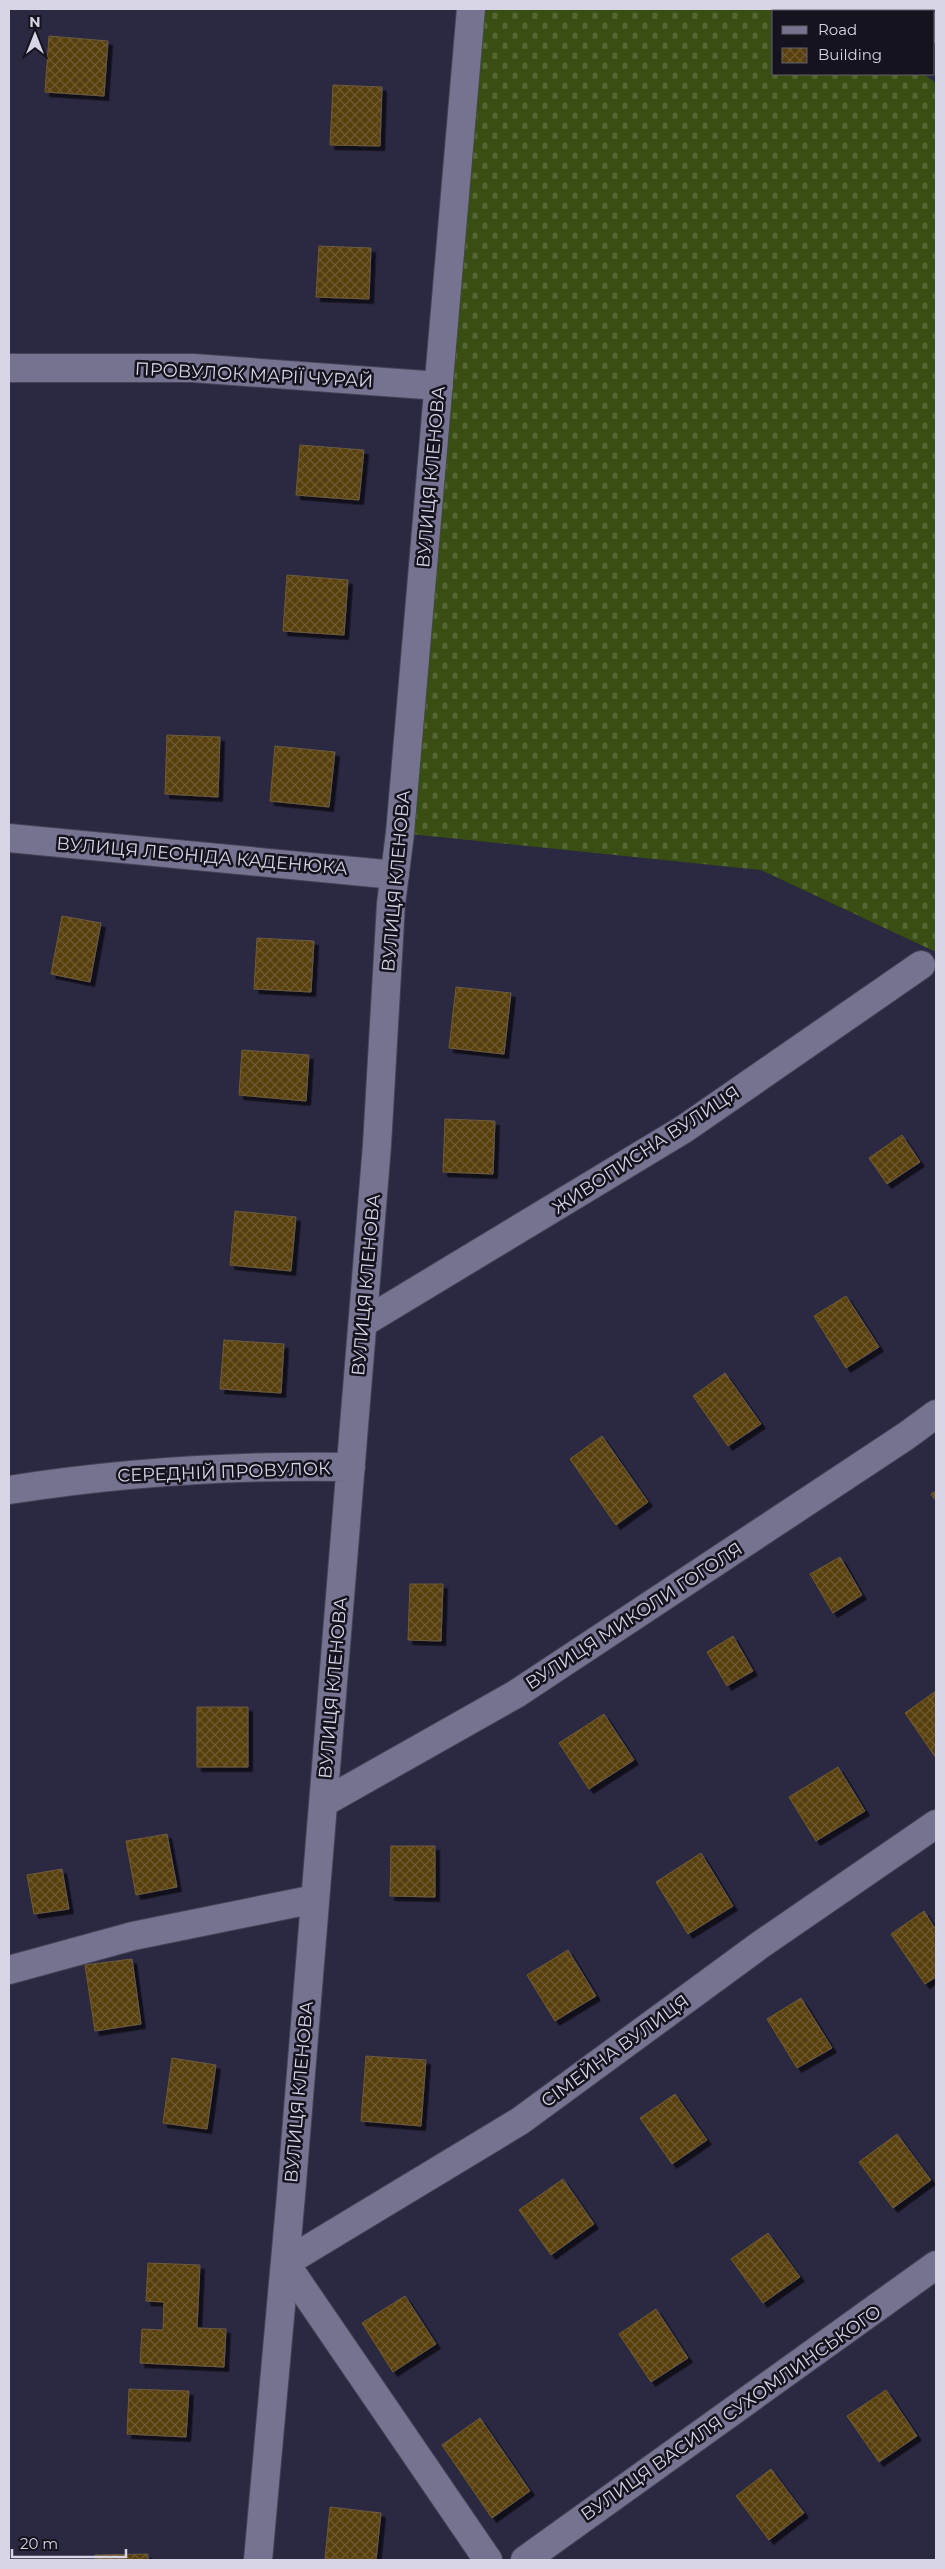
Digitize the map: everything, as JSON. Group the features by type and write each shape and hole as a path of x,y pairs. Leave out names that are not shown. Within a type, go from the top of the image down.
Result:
{"street":[{"name":"ВУЛИЦЯ КЛЕНОВА","path":"258,2560 285,2263 363,1323 395,875 471,9"},
{"name":"ПРОВУЛОК МАРІЇ ЧУРАЙ","path":"9,368 193,368 439,386"},
{"name":"ВУЛИЦЯ ЛЕОНІДА КАДЕНЮКА","path":"9,838 395,875"},
{"name":"ЖИВОПИСНА ВУЛИЦЯ","path":"363,1323 684,1129 921,965"},
{"name":"ВУЛИЦЯ МИКОЛИ ГОГОЛЯ","path":"323,1803 516,1694 906,1436 936,1414"},
{"name":"СЕРЕДНІЙ ПРОВУЛОК","path":"9,1490 168,1470 277,1466 351,1467"},
{"name":"СІМЕЙНА ВУЛИЦЯ","path":"285,2263 520,2121 760,1945 936,1824"},
{"path":"9,1970 133,1936 315,1899"},
{"path":"285,2263 488,2560"},
{"name":"ВУЛИЦЯ ВАСИЛЯ СУХОМЛИНСЬКОГО","path":"525,2560 936,2265"}],"green space":[{"path":"471,9 838,10 772,10 772,75 925,75 936,83 936,952 761,870 400,833"}],"building":[{"path":"49,36 108,41 104,96 45,92"},
{"path":"333,85 382,87 380,146 330,145"},
{"path":"319,246 371,248 369,299 316,297"},
{"path":"300,445 364,450 359,500 296,495"},
{"path":"287,575 348,580 344,635 283,631"},
{"path":"167,735 220,737 218,797 165,794"},
{"path":"275,746 335,752 329,807 270,801"},
{"path":"62,916 101,923 90,982 51,974"},
{"path":"257,938 314,941 311,992 254,989"},
{"path":"456,987 511,993 504,1054 449,1048"},
{"path":"242,1050 309,1055 306,1101 239,1095"},
{"path":"445,1119 495,1121 493,1174 443,1172"},
{"path":"902,1135 920,1162 887,1184 869,1158"},
{"path":"235,1211 296,1217 291,1271 230,1265"},
{"path":"846,1296 879,1347 846,1368 814,1316"},
{"path":"224,1340 284,1344 281,1393 220,1389"},
{"path":"725,1373 761,1424 728,1446 693,1396"},
{"path":"602,1436 648,1502 616,1525 570,1459"},
{"path":"936,1491 936,1501 931,1494"},
{"path":"840,1557 862,1595 833,1613 810,1574"},
{"path":"410,1584 443,1584 441,1641 408,1640"},
{"path":"733,1636 753,1671 727,1686 707,1652"},
{"path":"936,1691 936,1758 905,1713"},
{"path":"197,1707 248,1707 248,1767 197,1767"},
{"path":"604,1714 634,1760 589,1789 559,1743"},
{"path":"838,1767 865,1811 816,1841 789,1797"},
{"path":"167,1834 177,1887 136,1895 126,1841"},
{"path":"391,1846 435,1846 435,1897 390,1896"},
{"path":"701,1853 733,1906 688,1934 656,1882"},
{"path":"62,1869 69,1909 34,1914 27,1875"},
{"path":"924,1911 936,1930 936,1977 925,1984 891,1934"},
{"path":"568,1950 596,1996 555,2021 527,1975"},
{"path":"132,1959 141,2024 95,2031 85,1965"},
{"path":"801,1998 832,2048 797,2068 767,2019"},
{"path":"366,2056 426,2060 421,2126 361,2121"},
{"path":"172,2058 216,2065 207,2129 163,2123"},
{"path":"675,2094 707,2140 672,2164 640,2118"},
{"path":"897,2134 931,2180 893,2208 859,2162"},
{"path":"563,2179 594,2224 551,2255 519,2210"},
{"path":"768,2233 800,2277 763,2303 731,2259"},
{"path":"148,2263 200,2265 197,2328 226,2329 224,2367 140,2363 142,2329 163,2330 164,2302 146,2301"},
{"path":"405,2296 436,2344 393,2372 362,2323"},
{"path":"656,2309 688,2358 651,2382 619,2334"},
{"path":"129,2389 189,2391 186,2437 127,2434"},
{"path":"886,2390 917,2436 879,2462 847,2416"},
{"path":"480,2418 530,2491 492,2518 442,2445"},
{"path":"771,2469 804,2513 769,2540 736,2496"},
{"path":"330,2507 381,2513 376,2560 325,2559"},
{"path":"148,2554 148,2560 95,2560 95,2555"}]}
